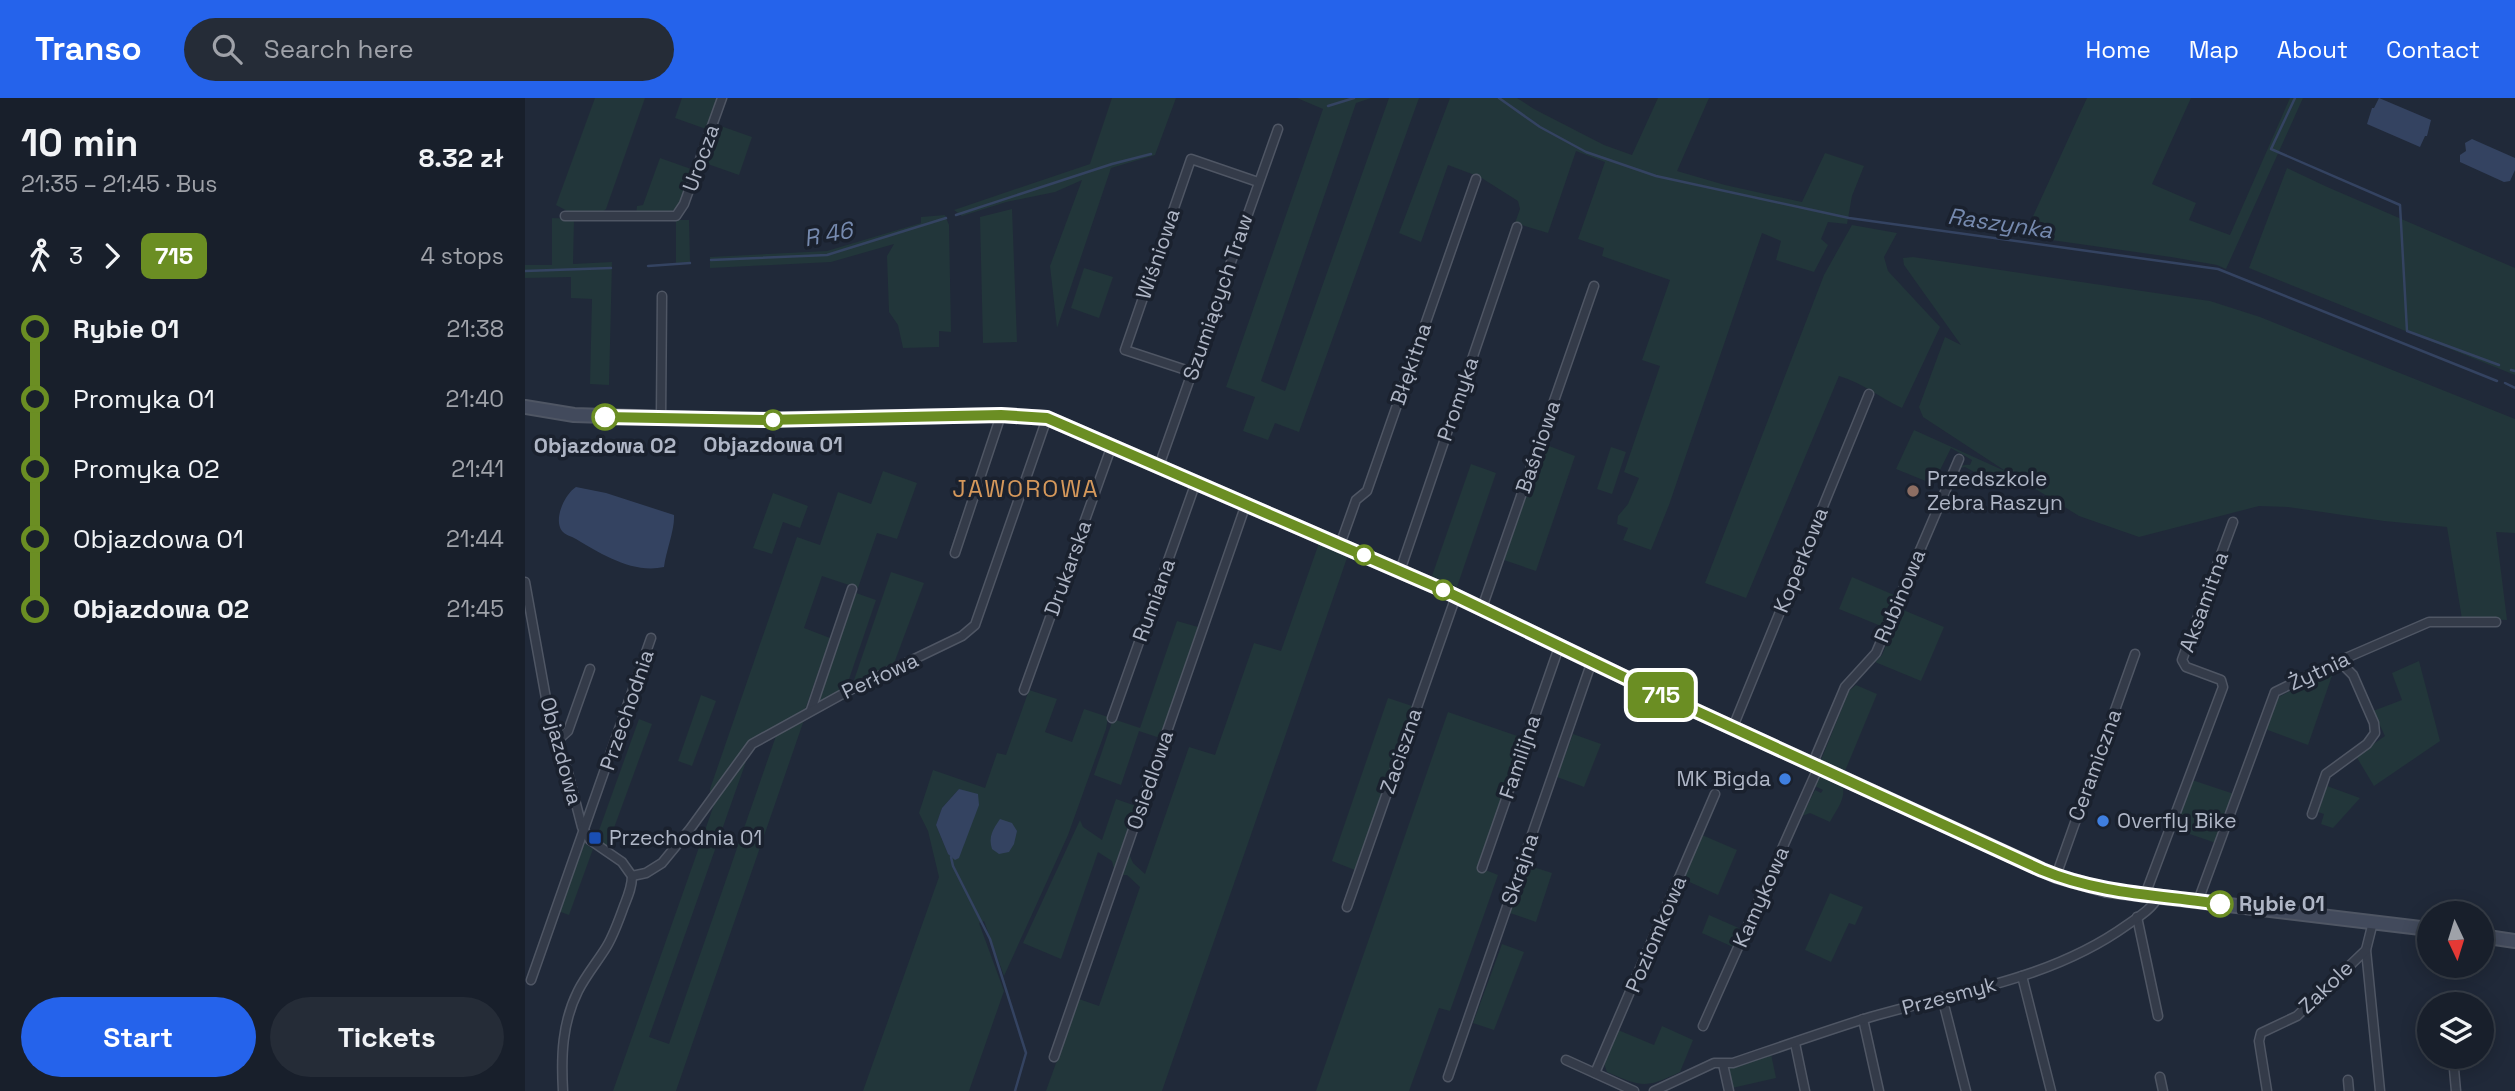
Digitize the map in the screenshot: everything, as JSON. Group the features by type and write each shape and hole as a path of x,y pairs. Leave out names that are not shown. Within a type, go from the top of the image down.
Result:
{"street":[{"name":"Urocza","path":"565,216 676,216 684,204 722,98"},
{"name":"Szumiących Traw","path":"1159,466 1278,129"},
{"name":"Wiśniowa","path":"1192,372 1125,350 1186,171 1191,159 1258,182"},
{"name":"Błękitna","path":"1340,545 1356,500 1367,491 1476,179"},
{"name":"Promyka","path":"1400,571 1517,227"},
{"name":"Baśniowa","path":"1482,608 1594,286"},
{"path":"661,418 662,296"},
{"name":"Koperkowa","path":"1733,727 1869,394"},
{"path":"525,407 574,415 661,418 764,420 1001,415 1047,418 1456,596 1659,694 2056,876 2106,890 2417,928"},
{"path":"955,553 1001,415"},
{"name":"Perłowa","path":"632,876 646,873 662,863 752,744 811,710 962,636 975,625 1047,418"},
{"name":"Drukarska","path":"1024,690 1112,445"},
{"name":"Rubinowa","path":"1815,766 1845,687 1875,653 1959,458"},
{"name":"Rumiana","path":"1112,718 1196,482"},
{"name":"Osiedlowa","path":"1054,1057 1245,504"},
{"name":"Aksamitna","path":"2152,896 2223,687 2221,680 2186,667 2182,660 2233,522"},
{"name":"Objazdowa","path":"525,582 549,715 584,833 627,866 632,876"},
{"path":"811,710 852,589"},
{"name":"Zaciszna","path":"1347,907 1456,596"},
{"path":"525,627 532,620"},
{"name":"Żytnia","path":"2198,901 2273,694 2339,660 2429,622 2496,622"},
{"name":"Przechodnia","path":"531,980 651,638"},
{"name":"Familijna","path":"1482,868 1559,647"},
{"name":"Ceramiczna","path":"2056,876 2135,654"},
{"path":"2312,814 2326,774 2371,741 2375,733 2374,723 2353,675 2339,660"},
{"name":"Skrajna","path":"1448,1077 1592,662"},
{"path":"558,740 568,731 590,669"},
{"name":"Kamykowa","path":"1703,1026 1815,766"},
{"name":"Poziomkowa","path":"1595,1073 1715,794"},
{"path":"563,1091 561,1056 571,1007 618,923 631,891 632,876"},
{"name":"Przesmyk","path":"1654,1091 1714,1063 1723,1064 1863,1019 1988,987 2074,957 2150,908 2152,896"},
{"path":"2137,918 2158,1016"},
{"path":"2373,922 2367,950 2380,1091"},
{"path":"2494,938 2515,941"},
{"name":"Zakole","path":"2267,1091 2259,1040 2261,1034 2299,1015 2367,950"},
{"path":"2022,976 2051,1091"},
{"path":"1942,997 1966,1091"},
{"path":"1863,1019 1879,1091"},
{"path":"1795,1043 1805,1091"},
{"path":"1566,1060 1634,1091"},
{"path":"1723,1064 1729,1091"},
{"path":"2454,1069 2456,1091"},
{"path":"2160,1077 2163,1091"},
{"path":"2348,1080 2349,1091"}],"green space":[{"path":"595,98 645,98 606,209 600,214 571,213 556,205"},
{"path":"682,98 717,98 706,129 675,118"},
{"path":"1112,98 1176,98 1155,155 1111,168 1057,328 1050,266 1082,180 1055,192 1006,202 962,216 954,210 1090,164"},
{"path":"1297,98 1371,98 1356,103 1261,381 1285,391 1389,98 1419,98 1299,432 1275,423 1268,440 1243,431 1255,397 1226,387 1323,109"},
{"path":"1450,98 1517,98 1604,145 1632,155 1658,98 1709,98 1677,171 1802,202 1825,153 1864,166 1852,196 1847,224 1828,222 1821,239 1828,245 1814,272 1776,260 1781,241 1762,233 1669,505 1651,550 1623,540 1628,528 1617,524 1618,516 1628,504 1639,478 1624,472 1660,366 1642,360 1670,280 1602,256 1604,248 1578,239 1605,162 1576,151 1548,233 1515,223 1520,209 1518,201 1480,177 1448,165 1421,242 1399,233"},
{"path":"2087,98 2191,98 2152,184 2196,203 2189,220 2230,235 2290,98 2303,98 2226,269 2171,257 2030,237 2030,223"},
{"path":"715,124 752,137 739,175 702,162"},
{"path":"660,158 691,169 680,203 671,211 636,215 637,206 643,205"},
{"path":"2287,168 2515,268 2515,375 2249,268"},
{"path":"1012,209 1017,342 983,343 980,217"},
{"path":"945,215 949,225 951,332 939,331 939,347 903,348 898,325 889,312 887,256 894,244 831,262 710,268 710,257 827,251 921,223 921,217"},
{"path":"552,218 574,219 573,264 612,262 609,385 590,384 592,299 571,298 571,277 525,278 525,265 552,265"},
{"path":"676,220 689,220 690,262 676,263"},
{"path":"1852,225 1897,233 1884,257 1888,271 1940,327 1902,408 1839,376 1746,598 1705,583 1824,275"},
{"path":"1913,257 2210,301 2260,317 2515,419 2515,533 2496,532 2507,620 2462,619 2447,527 2288,507 2259,506 2139,537 2079,516 2013,475 2004,488 1965,467 1960,468 1970,465 1972,460 1951,448 1933,484 1896,469 1914,430 2007,472 1923,417 1919,407 1945,337 1961,345 1904,265 1903,258"},
{"path":"1084,268 1113,277 1099,318 1071,308"},
{"path":"1544,444 1575,456 1536,571 1504,560"},
{"path":"1611,447 1626,452 1612,494 1597,489"},
{"path":"1471,464 1496,473 1457,587 1432,576"},
{"path":"883,471 917,483 897,539 877,533 858,588 822,576 804,628 830,638 805,710 752,739 710,795 797,537 820,545 838,492 871,504"},
{"path":"773,493 808,506 800,528 783,522 772,554 753,548"},
{"path":"1319,543 1348,555 1162,1091 1046,1091 1079,999 1099,1006 1140,887 1127,875 1122,875 1129,854 1133,863 1145,874 1189,747 1215,755 1254,643 1281,651"},
{"path":"891,572 924,583 893,666 852,686"},
{"path":"1852,577 1894,595 1881,626 1839,609"},
{"path":"856,593 876,600 846,688 815,705"},
{"path":"1901,609 1944,627 1921,681 1875,662 1882,655"},
{"path":"1177,621 1198,627 1160,738 1139,731 1121,785 1094,775 1113,719 1140,728"},
{"path":"2419,661 2440,741 2374,786 2356,756 2385,736 2373,711 2402,700 2392,673"},
{"path":"2335,667 2308,745 2265,729 2277,698"},
{"path":"1856,685 1877,694 1845,771 1821,760 1849,691"},
{"path":"1029,690 1057,699 1045,732 1072,742 1084,709 1108,717 1068,835 1004,976 984,921 979,923 1004,991 969,1091 863,1091 939,877 928,831 919,813 933,770 985,788 997,753 1006,755","holes":["959,789 948,854 936,825 942,808"]},
{"path":"701,695 716,701 692,766 678,761"},
{"path":"1388,698 1412,706 1355,870 1332,861"},
{"path":"1448,712 1523,738 1478,867 1498,875 1450,1011 1439,1008 1409,1091 1316,1091"},
{"path":"805,717 676,1091 613,1091 716,799 749,753 649,1037 669,1044 777,733"},
{"path":"639,719 652,724 607,847 597,836"},
{"path":"1573,734 1601,744 1584,787 1557,777"},
{"path":"1819,775 1842,785 1843,795 1830,822 1810,813 1802,816 1815,790 1821,793 1823,790 1815,786"},
{"path":"2192,780 2234,794 2216,843 2175,829"},
{"path":"2327,786 2360,798 2333,828 2321,824 2324,814 2318,812"},
{"path":"1116,799 1136,806 1114,869 1112,861 1098,852 1061,959 1023,943 1080,820 1083,827 1102,840"},
{"path":"1702,835 1737,850 1718,895 1683,879"},
{"path":"583,842 593,849 569,915 558,911"},
{"path":"1527,865 1552,873 1536,922 1510,913"},
{"path":"1830,893 1863,907 1855,925 1849,923 1831,962 1805,950"},
{"path":"1709,915 1741,929 1733,947 1702,933"},
{"path":"1502,944 1524,952 1494,1030 1473,1023"},
{"path":"1662,1026 1693,1040 1680,1072 1644,1084 1607,1072 1604,1063 1618,1030 1654,1045"},
{"path":"1771,1054 1776,1078 1732,1088 1729,1067"}],"water":[{"path":"2379,98 2431,120 2427,136 2420,147 2367,124 2372,108"},
{"path":"2472,139 2515,158 2515,170 2510,181 2504,182 2460,162 2460,155 2466,151 2465,143"},
{"path":"576,487 606,493 674,515 664,567 641,568 629,565 563,532 560,514 564,501"},
{"path":"959,789 978,794 979,805 959,858 955,860 948,854 936,825 942,808"},
{"path":"1000,819 1012,823 1017,831 1009,852 999,854 992,849 991,837"}],"waterway":[{"name":"R 46","path":"1328,106 1354,98"},
{"name":"Raszynka","path":"1499,98 1540,127 1586,152 1656,176 1849,218 2218,269 2497,381"},
{"path":"2295,98 2271,149 2400,205 2407,331 2499,365"},
{"name":"R 46","path":"956,215 1151,154"},
{"name":"R 46","path":"711,260 827,255 946,218"},
{"name":"R 46","path":"648,266 690,263"},
{"name":"R 46","path":"525,271 611,268"},
{"path":"2511,370 2515,371"},
{"name":"Raszynka","path":"2505,383 2515,388"},
{"path":"951,857 990,939 1026,1053 1015,1091"}],"bus line":[{"name":"715","path":"605,417 764,420 1030,415 1047,418 1443,590 1659,694 2056,876 2106,890 2220,904"}],"place":[{"name":"Objazdowa 02","path":"605,417"},
{"name":"Objazdowa 01","path":"773,420"},
{"name":"Przedszkole Zebra Raszyn","path":"1913,491"},
{"name":"MK Bigda","path":"1785,779"},
{"name":"Overfly Bike","path":"2103,821"},
{"name":"Przechodnia 01","path":"595,838"},
{"name":"Rybie 01","path":"2220,904"}],"district":[{"name":"JAWOROWA","path":"1026,489"}]}
